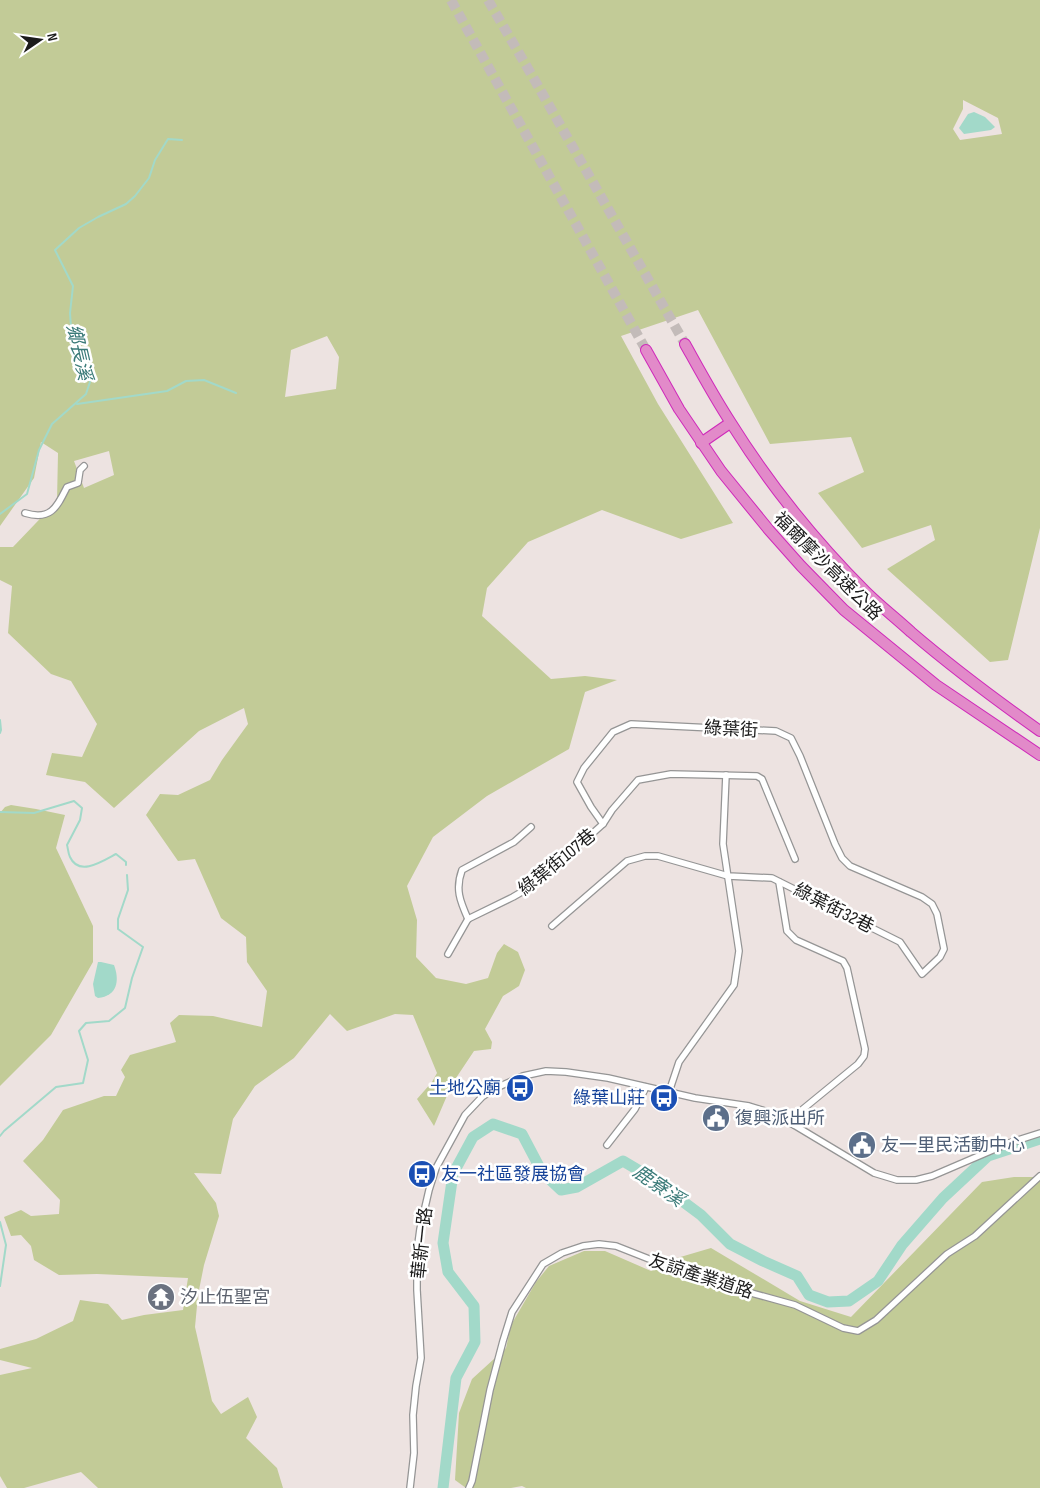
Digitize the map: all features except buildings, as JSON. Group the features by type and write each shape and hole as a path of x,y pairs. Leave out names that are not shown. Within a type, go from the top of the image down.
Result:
{"highway":[{"name":"福爾摩沙高速公路","path":"685,344 730,423 769,479 825,548 883,608 1008,709 1040,731"},
{"name":"福爾摩沙高速公路","path":"646,350 701,444 768,530 801,566 844,610 929,679 1040,755"},
{"path":"701,444 730,423"}],"street":[{"path":"25,513 36,516 53,511 67,487 78,484 80,470 84,466"},
{"name":"綠葉街","path":"603,824 577,782 584,768 613,732 631,724 776,731 791,738 842,858 850,866 922,897 932,904 937,914 944,949 940,957 922,974"},
{"path":"603,824 612,810 638,780 671,774 757,776 762,779 767,788 795,859"},
{"path":"669,1092 678,1062 734,985 740,951 723,844 726,775"},
{"name":"綠葉街107巷","path":"468,919 537,883 603,824"},
{"path":"448,954 468,919 460,900 459,879 462,870 514,842 531,827"},
{"name":"綠葉街32巷","path":"552,926 627,861 645,856 658,856 728,876 772,878 900,942 922,974"},
{"path":"780,882 787,931 796,940 843,961 848,968 865,1049 864,1056 858,1064 803,1109 794,1125"},
{"name":"華新一路","path":"410,1488 414,1453 413,1416 421,1358 417,1290 418,1243 428,1190 436,1168 465,1115 482,1097 496,1088 523,1076 546,1071 566,1072 595,1075 696,1098 748,1106 765,1110 794,1125 874,1173 897,1180 916,1180 932,1176 1009,1143 1040,1132"},
{"path":"607,1145 635,1109 646,1087"},
{"name":"友諒產業道路","path":"469,1488 490,1390 512,1312 543,1264 562,1253 583,1246 600,1244 616,1246 677,1270 795,1305 843,1328 858,1331 876,1320 947,1254 974,1236 1040,1176"}],"shaded area":[{"path":"0,0 1040,0 1040,528 1008,660 990,662 887,569 935,540 931,525 862,548 818,493 864,472 851,437 770,444 698,310 621,336 658,404 733,523 681,539 602,510 528,542 487,588 482,616 551,679 585,676 617,680 585,692 569,749 487,796 433,837 407,886 417,920 416,957 436,978 466,984 488,978 497,953 504,944 518,952 525,970 519,986 503,996 485,1029 492,1042 491,1049 474,1051 452,1084 434,1126 417,1099 432,1082 437,1073 413,1015 395,1014 347,1031 330,1014 294,1058 255,1086 233,1119 221,1174 194,1173 216,1203 219,1216 204,1265 198,1295 195,1327 212,1401 221,1414 248,1397 257,1417 246,1438 277,1468 283,1488 98,1488 81,1472 24,1488 7,1488 0,1476 0,1375 32,1368 0,1360 0,1349 36,1339 73,1321 80,1300 108,1304 122,1320 183,1310 188,1278 97,1274 59,1275 34,1260 31,1246 21,1235 11,1236 4,1217 21,1210 31,1216 59,1214 60,1200 23,1161 43,1140 63,1110 104,1096 116,1096 125,1077 121,1070 130,1055 176,1042 170,1023 179,1015 213,1016 262,1027 267,991 247,962 246,937 221,918 195,859 178,861 146,815 160,794 178,795 210,780 248,724 244,708 199,731 114,808 85,782 46,775 52,753 82,757 97,724 71,681 51,674 8,633 12,586 0,580 0,547 13,547 57,501 58,453 41,442 34,478 0,526","holes":["963,100 998,118 1002,134 960,140 953,129 963,109","327,336 339,357 336,389 285,397 291,350","109,451 114,475 84,488 74,461"]},
{"path":"974,112 985,117 995,127 991,130 964,134 959,128 968,114"},
{"path":"11,805 65,815 56,848 93,926 93,962 51,1035 0,1086 0,813 5,807"},
{"path":"98,962 114,965 117,982 113,991 104,997 98,998 95,996 93,984"},
{"path":"1014,1177 1040,1177 1040,1488 526,1488 522,1486 511,1488 466,1488 455,1480 459,1413 472,1379 506,1348 511,1325 536,1282 549,1266 584,1251 605,1251 651,1271 677,1258 711,1248 800,1301 851,1317 982,1182"}],"waterway":[{"name":"鄉長溪","path":"0,514 27,494 39,450 52,424 86,394 90,382 85,359 71,327 70,313 73,286 55,250 79,228 126,204 149,178 155,160 168,139 182,140"},
{"path":"77,404 167,391 186,381 204,380 236,393"},
{"name":"鄉長溪","path":"0,720 0,733"},
{"name":"鄉長溪","path":"0,812 34,813 74,801 82,808 80,820 67,845 69,855 74,863 79,866 92,866 116,854 126,862 126,865"},
{"name":"鄉長溪","path":"0,1136 56,1087 83,1083 88,1060 79,1031 86,1023 109,1021 125,1008 132,978 143,947 118,929 118,919 128,890 127,875"},
{"name":"鹿寮溪","path":"443,1488 456,1378 475,1342 474,1306 448,1272 443,1243 453,1174 473,1137 493,1124 522,1134 542,1172 561,1190 577,1187 623,1161 650,1177 701,1215 730,1244 797,1276 809,1295 828,1302 849,1301 878,1281 902,1245 943,1198 988,1156 1040,1139"},
{"name":"鄉長溪","path":"0,1222 6,1245 0,1286"}],"tunnel":[{"path":"451,0 646,350"},
{"path":"488,0 685,344"}],"place":[{"name":"土地公廟","path":"520,1088"},
{"name":"綠葉山莊","path":"664,1098"},
{"name":"復興派出所","path":"716,1118"},
{"name":"友一里民活動中心","path":"862,1145"},
{"name":"友一社區發展協會","path":"422,1174"},
{"name":"汐止伍聖宮","path":"161,1297"}]}
